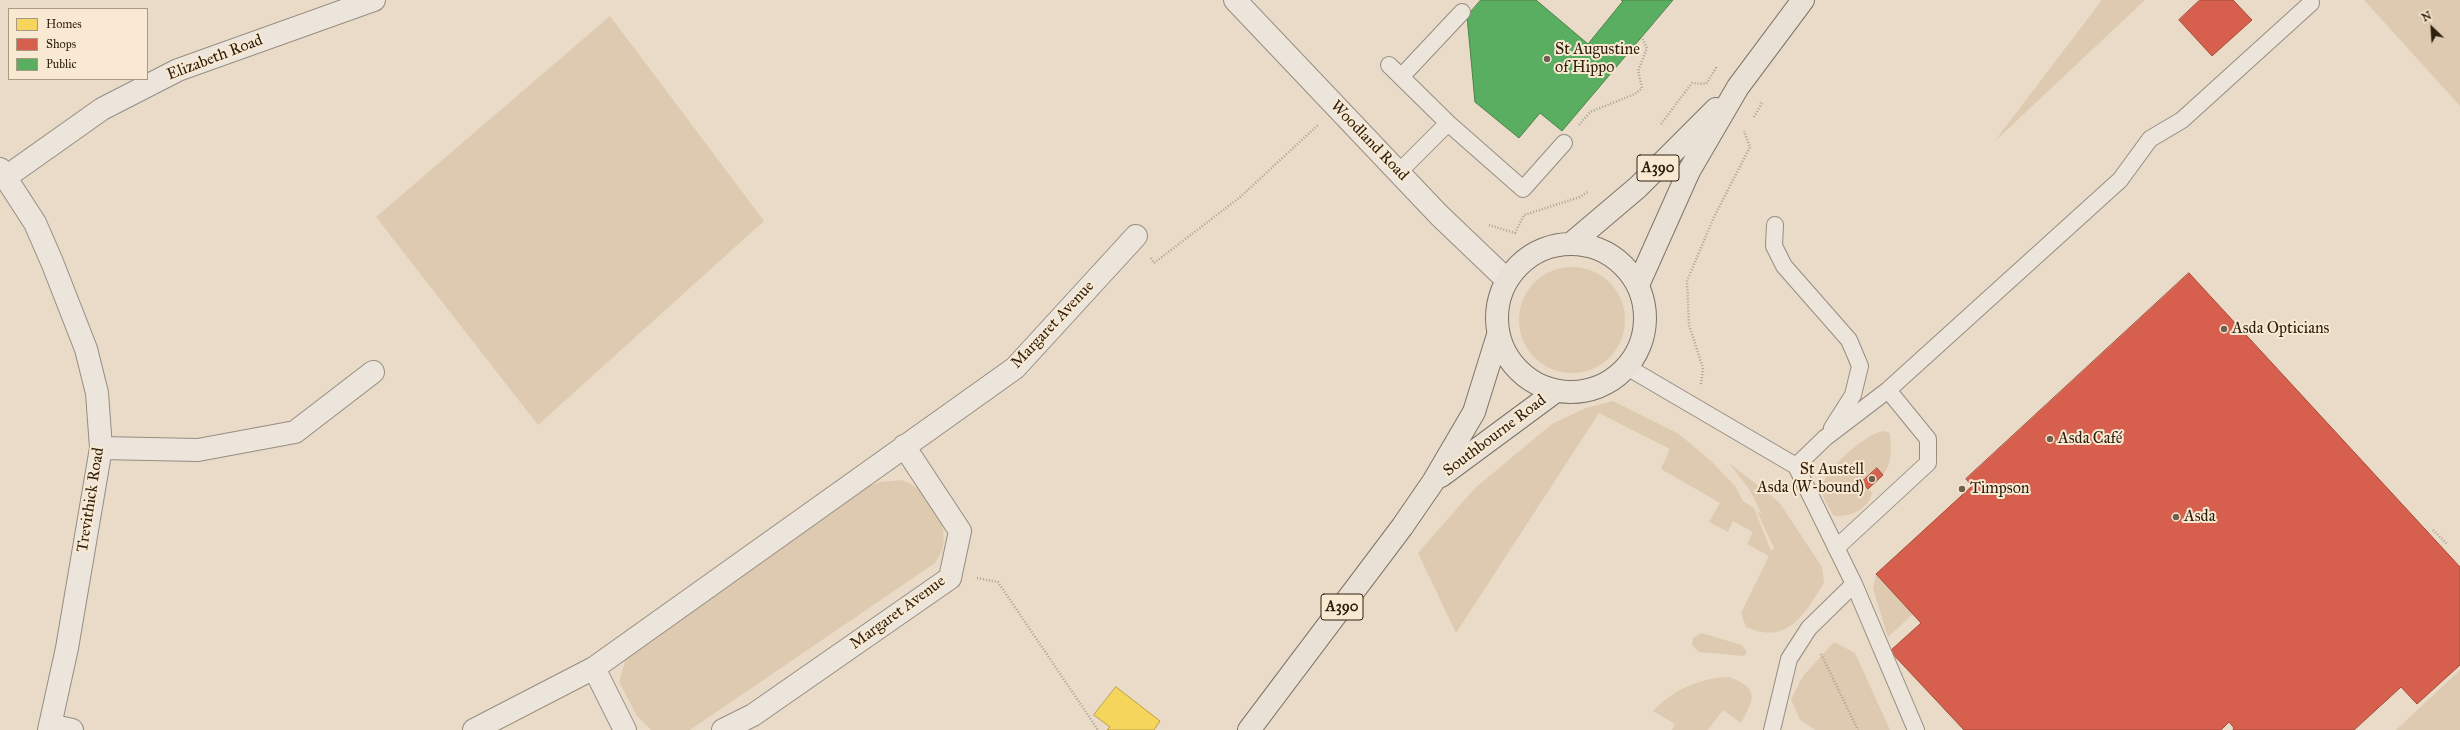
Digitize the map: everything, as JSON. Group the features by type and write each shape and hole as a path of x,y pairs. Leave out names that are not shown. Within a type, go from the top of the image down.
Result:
{"highway":[{"name":"A390","path":"1638,285 1689,171 1738,87 1803,0"},
{"name":"A390","path":"1572,243 1638,188 1738,87"},
{"name":"A390","path":"1572,243 1588,245 1616,258 1629,270 1638,285 1644,302 1645,328 1637,352 1627,367 1607,383 1584,391 1556,391 1526,378 1509,360 1498,335 1497,311 1500,295 1507,280 1515,268 1536,252 1549,247 1572,243"},
{"name":"Southbourne Road","path":"1249,730 1402,528 1433,482 1474,412 1498,335"},
{"name":"Southbourne Road","path":"1433,482 1556,391"}],"street":[{"name":"Elizabeth Road","path":"3,173 102,109 178,70 374,0"},
{"name":"Woodland Road","path":"1235,0 1399,172 1507,280"},
{"name":"Trevithick Road","path":"3,173 35,222 86,349 97,393 101,448 67,648 50,728"},
{"name":"Margaret Avenue","path":"474,730 594,668 1015,368 1136,236"},
{"path":"101,448 198,450 295,432 373,372"},
{"name":"Margaret Avenue","path":"723,730 759,711 950,578 960,531 904,446"},
{"path":"594,668 624,730"},
{"path":"50,728 72,730"}],"lane":[{"path":"1796,466 1825,438 1888,390 2120,180 2150,139 2182,120 2311,3"},
{"path":"1401,77 1462,12"},
{"path":"1389,65 1448,122 1523,189 1564,143"},
{"path":"1399,172 1448,122"},
{"path":"1775,224 1774,246 1784,266 1849,340 1860,366 1853,395 1825,438"},
{"path":"1627,367 1796,466 1854,584 1916,730"},
{"path":"1836,548 1928,463 1928,439 1888,390"},
{"path":"1772,730 1789,659 1808,628 1854,584"}],"path":[{"path":"1564,143 1590,112 1635,94 1642,88 1638,71 1647,48 1642,38"},
{"path":"1738,87 1762,103 1751,120"},
{"path":"1136,236 1154,263 1239,198 1301,138 1338,109"},
{"path":"1707,388 1701,384 1702,368 1689,325 1687,281 1714,217 1750,147 1744,131 1748,126"},
{"path":"1469,243 1486,224 1515,233 1524,215 1580,197 1591,190"},
{"path":"2433,530 2447,544"},
{"path":"951,573 998,582 1098,730"},
{"path":"1808,628 1858,730"}],"shaded area":[{"path":"2102,0 2145,0 1994,142"},
{"path":"2364,0 2460,0 2460,106"},
{"path":"610,16 764,221 538,425 376,217"},
{"path":"1572,267 1592,271 1609,283 1621,300 1625,320 1621,340 1609,357 1592,369 1572,373 1552,369 1535,357 1523,340 1519,320 1523,300 1535,283 1552,271"},
{"path":"1613,401 1679,434 1711,461 1735,486 1743,501 1754,508 1771,551 1774,548 1757,511 1762,514 1749,489 1729,463 1779,502 1822,567 1824,583 1802,616 1793,624 1784,630 1773,632 1761,632 1746,627 1741,613 1769,556 1747,544 1753,532 1733,521 1728,532 1709,522 1720,503 1661,469 1670,449 1599,413 1456,633 1418,553 1475,488 1552,424 1586,408"},
{"path":"1883,431 1890,433 1890,460 1883,475 1876,468 1862,482 1872,493 1870,499 1867,504 1857,512 1845,516 1833,515 1823,496 1822,489 1824,481 1837,463 1846,454 1866,439"},
{"path":"902,480 920,490 928,498 939,515 944,535 941,553 935,563 690,730 651,730 637,716 619,682 625,661 640,640 866,487 881,482"},
{"path":"1876,574 1913,614 1888,637 1873,589"},
{"path":"1701,633 1742,645 1747,652 1744,656 1699,652 1692,645 1693,638"},
{"path":"1834,642 1855,653 1890,730 1816,730 1800,720 1791,699 1803,676"},
{"path":"2460,670 2460,730 2396,730"},
{"path":"1729,677 1746,685 1752,695 1749,707 1741,723 1723,710 1708,730 1672,730 1675,724 1653,711 1661,703 1688,686 1698,682"}],"building: Homes":[{"path":"1116,687 1160,721 1154,730 1107,730 1110,727 1094,715"}],"building: Shops":[{"path":"2200,0 2233,0 2252,20 2212,56 2179,20"},
{"name":"Asda","path":"2189,273 2460,567 2460,665 2417,704 2401,687 2354,730 2233,730 2234,728 2229,722 2221,730 1964,730 1890,651 1921,623 1876,574 1972,486 1966,479"},
{"path":"1877,468 1883,475 1868,489 1862,482"}],"building: Public":[{"name":"St Augustine of Hippo","path":"1481,0 1536,0 1588,44 1623,1 1621,0 1673,0 1562,131 1540,113 1519,138 1475,102 1467,16"}],"place":[{"name":"St Augustine of Hippo","path":"1547,59"},
{"name":"Asda Opticians","path":"2224,329"},
{"name":"Asda Café","path":"2050,439"},
{"name":"St Austell Asda (W-bound)","path":"1872,479"},
{"name":"Timpson","path":"1962,489"},
{"name":"Asda","path":"2176,517"}]}
